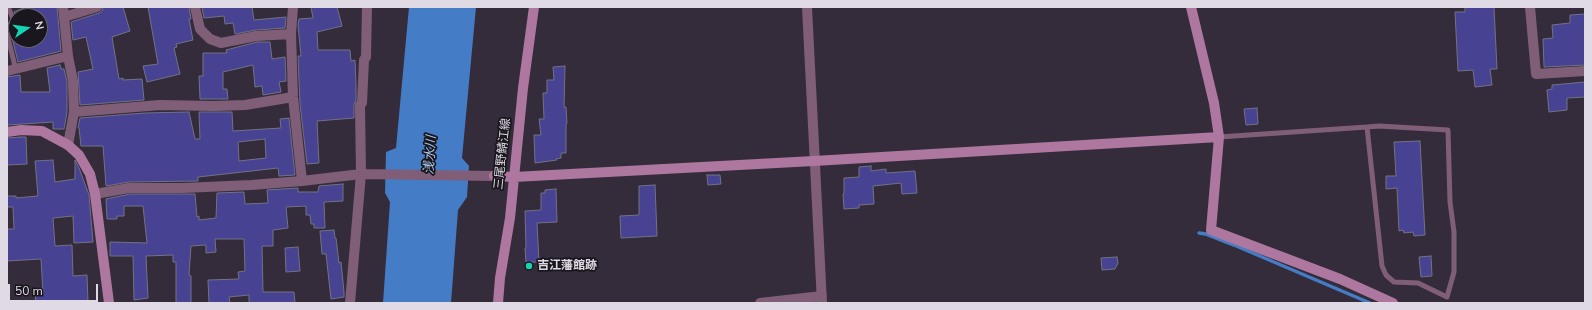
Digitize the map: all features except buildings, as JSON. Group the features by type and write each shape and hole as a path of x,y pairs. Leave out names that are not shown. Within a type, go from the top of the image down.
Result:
{"street":[{"path":"68,145 74,112 73,81 68,56 64,12 97,7"},
{"path":"194,7 200,29 210,39 221,43 256,36 291,34"},
{"path":"292,7 291,34 293,97 302,181"},
{"path":"350,303 361,174 360,105 362,103 364,60 366,57 367,7"},
{"name":"三尾野鯖江線","path":"498,303 534,7"},
{"path":"760,303 822,299 807,7"},
{"path":"1190,7 1214,103 1219,137 1211,230 1340,279 1393,303"},
{"path":"1530,7 1536,74 1585,71"},
{"path":"11,70 68,56"},
{"path":"74,112 160,105 245,105 293,97"},
{"path":"7,132 21,130 42,131 68,145 79,154 90,174 95,194 109,303"},
{"path":"95,194 129,188 183,188 302,181 361,174 514,177 1219,137"}],"lane":[{"path":"7,25 14,23 8,7"},
{"path":"7,34 11,70"},
{"path":"1219,137 1367,126 1448,130 1450,202 1454,232 1454,272 1447,297 1418,283 1394,282 1386,274 1382,266 1367,126"}],"water":[{"name":"浅水川","path":"409,7 476,7 462,158 469,166 467,197 458,210 451,303 383,303 390,202 385,193 386,152 396,148"}],"waterway":[{"path":"1199,233 1206,234 1234,245 1370,303"}],"place":[{"name":"吉江藩館跡","path":"529,266"}]}
